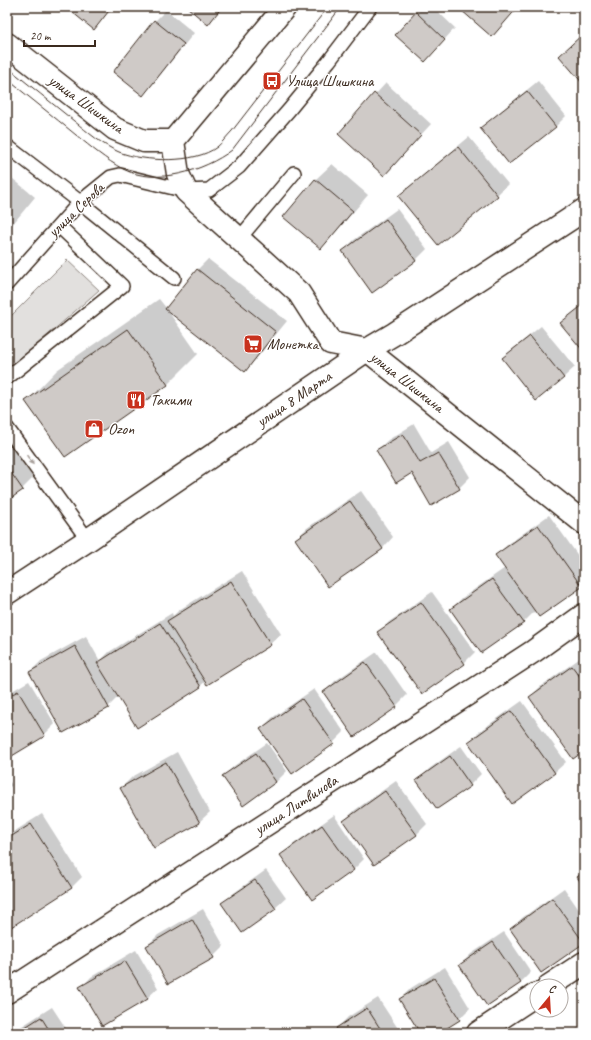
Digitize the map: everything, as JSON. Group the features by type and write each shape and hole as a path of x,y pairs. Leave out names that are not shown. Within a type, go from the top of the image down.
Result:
{"street":[{"path":"186,191 178,174 173,141 284,7"},
{"name":"улица Шишкина","path":"7,44 115,129 144,141 173,141"},
{"name":"улица Шишкина","path":"186,191 299,294 331,343 367,350 584,523"},
{"name":"улица 8 Марта","path":"7,593 88,540 367,350 584,210"},
{"name":"улица Литвинова","path":"7,992 534,651 584,615"},
{"path":"561,978 584,963"},
{"path":"478,1033 529,999"}],"lane":[{"name":"улица Серова","path":"7,284 80,202 111,177 120,175 186,191 209,190 239,167 290,110 370,7"},
{"path":"7,146 80,202 174,278"},
{"path":"239,239 294,173"},
{"path":"7,378 122,286 59,226"},
{"path":"7,428 88,540"}],"shaded area":[{"path":"67,260 99,290 7,371 7,320"}],"building":[{"path":"66,7 112,7 94,30"},
{"path":"187,7 222,7 208,25"},
{"path":"464,7 518,7 492,37 461,10"},
{"path":"416,12 445,40 425,62 395,35"},
{"path":"154,20 184,44 143,96 113,72"},
{"path":"584,33 584,85 559,56"},
{"path":"527,91 556,127 509,164 480,128"},
{"path":"374,93 421,135 384,176 338,134"},
{"path":"458,147 498,196 438,245 398,196"},
{"path":"315,179 353,211 321,249 283,217"},
{"path":"386,219 416,261 372,293 342,251"},
{"path":"197,269 276,332 245,372 165,309"},
{"path":"584,304 584,352 560,323"},
{"path":"128,329 168,385 65,457 25,401"},
{"path":"530,336 564,378 536,401 502,358"},
{"path":"403,434 420,463 438,453 460,489 431,506 412,473 396,483 376,450"},
{"path":"7,467 23,490 7,501"},
{"path":"350,501 383,549 328,587 295,539"},
{"path":"538,525 582,587 539,617 495,555"},
{"path":"492,579 524,623 481,653 450,609"},
{"path":"231,581 271,645 207,685 167,621"},
{"path":"421,602 465,664 422,694 377,632"},
{"path":"160,623 201,687 137,728 97,663"},
{"path":"75,646 109,708 63,733 29,672"},
{"path":"365,662 397,707 354,737 323,692"},
{"path":"572,666 584,682 584,751 573,759 529,697"},
{"path":"18,691 45,736 7,759 7,697"},
{"path":"302,699 334,744 292,774 260,729"},
{"path":"511,711 555,773 512,804 468,742"},
{"path":"256,753 276,782 243,806 222,776"},
{"path":"450,756 471,786 437,809 416,780"},
{"path":"166,762 200,823 154,848 120,788"},
{"path":"385,791 417,835 374,865 343,821"},
{"path":"31,824 72,888 8,929 7,839"},
{"path":"322,825 354,870 312,900 280,855"},
{"path":"584,872 584,887 577,877"},
{"path":"255,880 276,909 242,933 221,903"},
{"path":"552,898 584,943 541,973 510,929"},
{"path":"192,919 214,958 168,984 146,946"},
{"path":"493,942 521,983 487,1006 459,965"},
{"path":"125,961 148,999 102,1026 79,987"},
{"path":"434,978 460,1020 439,1033 420,1033 399,999"},
{"path":"367,1008 383,1033 339,1033 336,1028"},
{"path":"41,1017 51,1033 16,1033"}],"tram line":[{"path":"7,67 90,134 113,149 142,158 169,160 183,159 207,153 221,144 328,7"},
{"path":"7,79 93,149 123,169 136,174 150,176 179,174 208,164 221,158 232,150 341,7"}],"place":[{"name":"Улица Шишкина","path":"272,81"},
{"name":"Монетка","path":"253,344"},
{"name":"Такими","path":"136,400"},
{"name":"Ozon","path":"94,429"}]}
